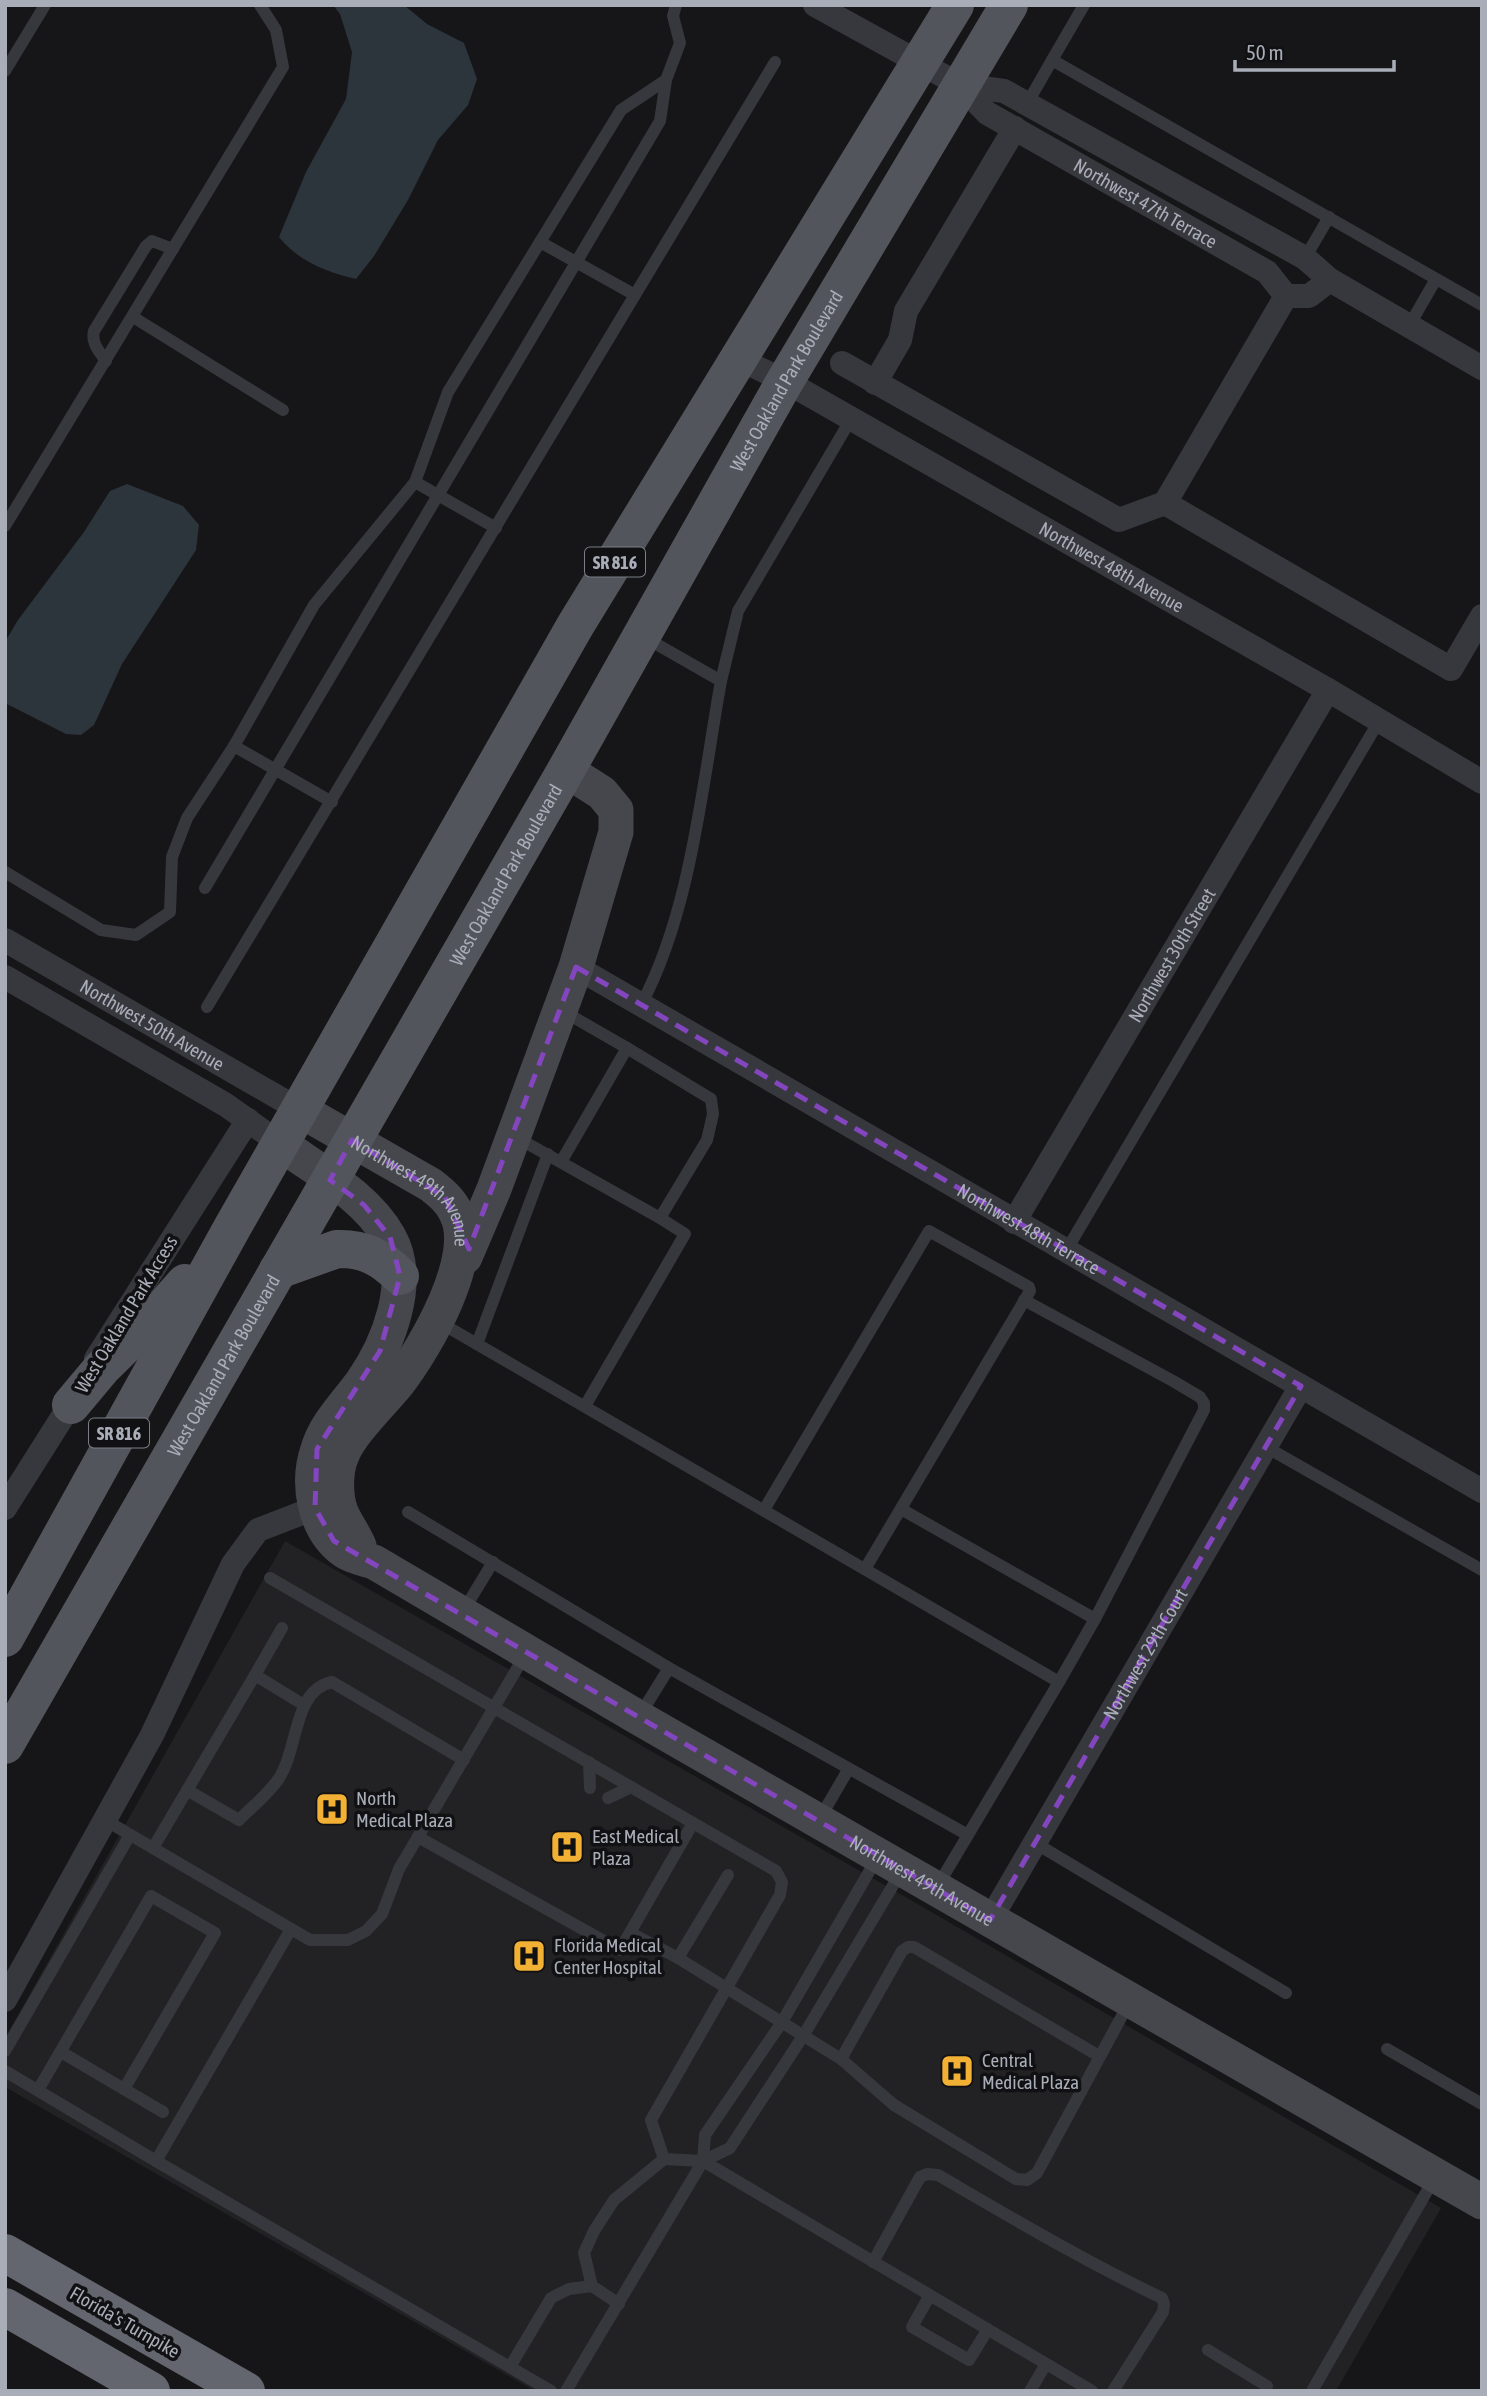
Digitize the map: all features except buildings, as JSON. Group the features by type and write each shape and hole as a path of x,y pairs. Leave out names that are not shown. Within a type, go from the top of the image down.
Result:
{"highway":[{"name":"Florida's Turnpike","path":"5,2253 246,2391"},
{"path":"5,2307 151,2391"}],"main road":[{"name":"SR 816","path":"5,1638 232,1228 575,626 955,5"},
{"name":"West Oakland Park Boulevard","path":"5,1745 566,770 785,381 1009,5"},
{"path":"71,1405 120,1349 163,1308 232,1228"},
{"path":"278,1270 337,1249 348,1248 376,1256 400,1276"}],"street":[{"name":"Northwest 47th Terrace","path":"816,5 960,85 987,113 1267,272 1286,296"},
{"name":"Northwest 47th Terrace","path":"960,85 1004,91 1305,258 1329,280 1482,368"},
{"path":"875,383 900,340 906,311 1015,128"},
{"path":"842,363 1119,520 1165,503 1286,296 1309,296 1329,280"},
{"name":"Northwest 48th Avenue","path":"739,359 785,381 1328,690 1482,782"},
{"path":"1165,503 1451,669 1482,616"},
{"name":"Northwest 30th Street","path":"1014,1222 1328,690"},
{"path":"456,1279 494,1189 576,967 616,832 616,810 598,788 566,770"},
{"name":"Northwest 50th Avenue","path":"5,940 300,1110"},
{"name":"Northwest 48th Terrace","path":"576,967 1482,1491"},
{"name":"Northwest 50th Avenue","path":"9,984 226,1105 281,1144"},
{"name":"Northwest 49th Avenue","path":"300,1110 417,1176 444,1196 461,1225 461,1258 456,1279 436,1320 400,1380 341,1455 337,1491 341,1513 355,1535 364,1559"},
{"name":"West Oakland Park Access","path":"5,1508 71,1405 108,1338 248,1120"},
{"name":"Northwest 49th Avenue","path":"281,1144 364,1205 390,1237 400,1276 393,1314 380,1351 317,1449 313,1472 315,1508 324,1527 345,1552 364,1559 462,1613 639,1718 1482,2202"},
{"name":"Northwest 29th Court","path":"990,1920 1301,1386"},
{"path":"5,2000 152,1735 233,1564 258,1530 315,1508"}],"lane":[{"path":"5,71 45,5"},
{"path":"5,526 282,67 276,30 260,5"},
{"path":"205,888 660,121 666,80 681,43 673,16 676,5"},
{"path":"1027,104 1084,5"},
{"path":"1052,60 1482,305"},
{"path":"207,1007 775,62"},
{"path":"5,873 102,930 136,934 170,912 172,857 187,818 234,746 314,605 415,482 448,391 621,110 666,80"},
{"path":"1305,258 1328,218"},
{"path":"106,360 92,338 100,321 146,246 152,241 173,249"},
{"path":"540,242 635,295"},
{"path":"1409,326 1436,279"},
{"path":"132,317 283,410"},
{"path":"641,1005 657,975 687,877 721,681 738,611 851,419"},
{"path":"415,482 496,527"},
{"path":"641,635 721,681"},
{"path":"1066,1251 1379,721"},
{"path":"234,746 331,802"},
{"path":"560,1009 711,1099 713,1114 707,1139 660,1218"},
{"path":"561,1162 627,1048"},
{"path":"514,1136 685,1234 585,1406"},
{"path":"477,1344 548,1154"},
{"path":"764,1510 929,1231 1029,1287 1024,1300 865,1569"},
{"path":"937,1888 1095,1619 1204,1410 1200,1397 1024,1300"},
{"path":"436,1320 1059,1682"},
{"path":"1266,1447 1482,1570"},
{"path":"901,1509 1095,1619"},
{"path":"408,1512 669,1668 968,1835"},
{"path":"462,1613 493,1562"},
{"path":"270,1578 776,1871 782,1882 780,1895 651,2120 664,2159"},
{"path":"153,1848 282,1628"},
{"path":"105,1820 310,1940 348,1940 366,1931 382,1914 399,1869 527,1652"},
{"path":"639,1718 669,1668"},
{"path":"255,1675 304,1705"},
{"path":"187,1790 239,1819 277,1781 290,1758 304,1705 313,1690 332,1682 464,1760"},
{"path":"589,1762 590,1788"},
{"path":"818,1821 848,1770"},
{"path":"608,1798 631,1787"},
{"path":"418,1837 621,1950 694,1823"},
{"path":"5,2051 130,1835"},
{"path":"1035,1843 1286,1993"},
{"path":"566,2391 703,2161 705,2135 890,1862"},
{"path":"703,2161 730,2148 803,2036 890,1862"},
{"path":"678,1958 728,1875"},
{"path":"38,2090 151,1896 215,1933 124,2089"},
{"path":"156,2161 291,1929"},
{"path":"631,1933 678,1958 782,2022 841,2060 894,2105 1016,2179 1027,2180 1037,2173 1130,2001"},
{"path":"841,2060 902,1951 908,1947 914,1947 1099,2056"},
{"path":"1387,2049 1482,2104"},
{"path":"61,2052 163,2112"},
{"path":"5,2071 551,2391"},
{"path":"592,2286 584,2253 594,2231 614,2200 664,2159 703,2161 1092,2391"},
{"path":"873,2262 920,2177 927,2174 938,2175 1056,2245 1161,2298 1164,2304 1163,2312 1112,2391"},
{"path":"1312,2391 1436,2176"},
{"path":"510,2367 551,2298 569,2289 592,2286 619,2304"},
{"path":"930,2295 912,2327 970,2360 988,2329"},
{"path":"1208,2350 1269,2389"},
{"path":"1030,2391 1046,2364"}],"highlighted area":[{"path":"576,967 1301,1386 990,1920 334,1541 315,1508 317,1449 380,1351 400,1276 390,1237 364,1205 330,1180 352,1140 445,1197 469,1249"}],"shaded area":[{"path":"333,5 404,5 427,24 464,43 477,79 468,105 438,140 408,200 374,256 356,279 313,264 295,253 279,237 306,172 346,99 352,52 340,14"},
{"path":"127,484 183,506 199,525 196,550 122,664 94,725 81,735 66,734 5,703 5,642 110,491"},
{"name":"Florida Medical Center Hospital","path":"285,1541 1441,2208 1336,2391 535,2391 5,2087 5,2038"}],"place":[{"name":"North Medical Plaza","path":"332,1809"},
{"name":"East Medical Plaza","path":"567,1847"},
{"name":"Florida Medical Center Hospital","path":"529,1956"},
{"name":"Central Medical Plaza","path":"957,2071"}]}
